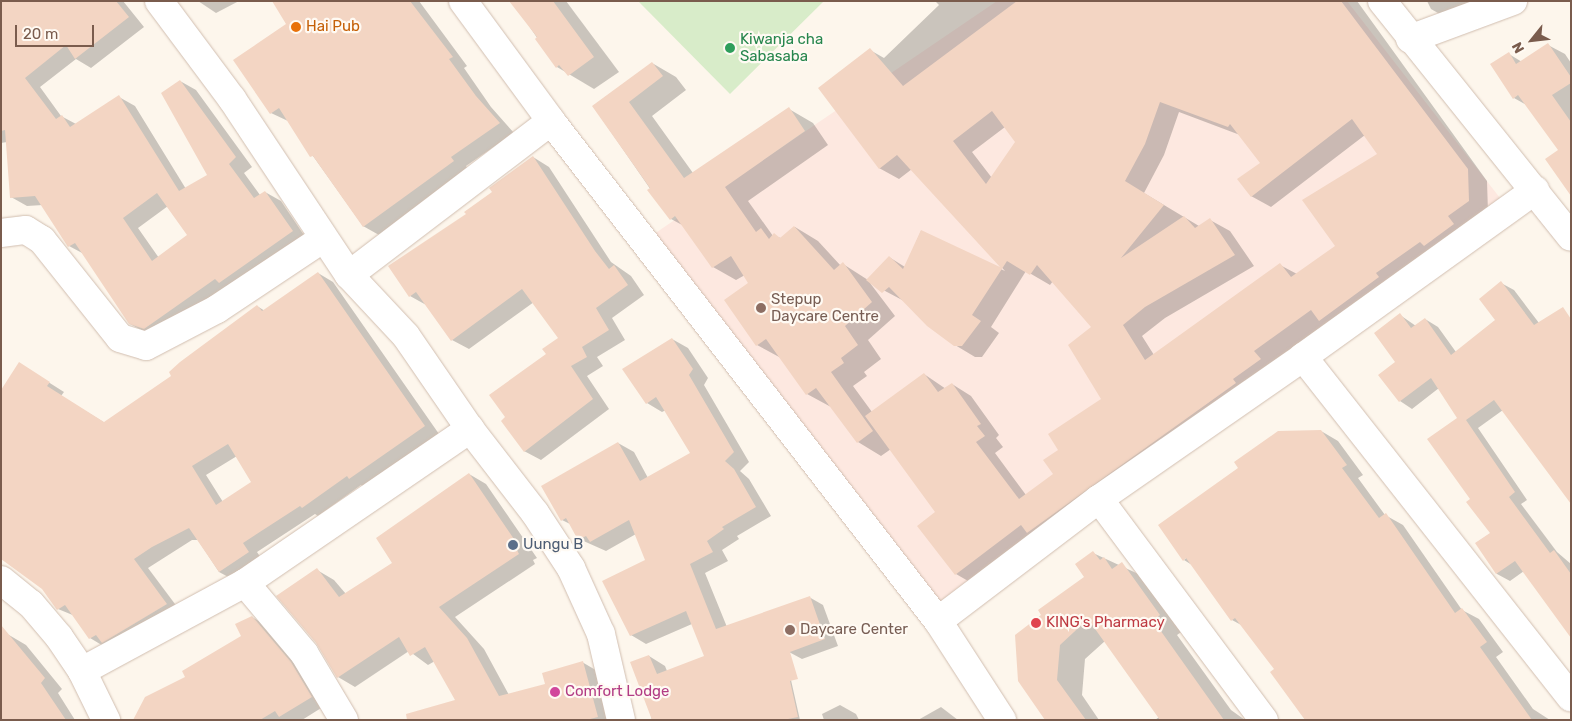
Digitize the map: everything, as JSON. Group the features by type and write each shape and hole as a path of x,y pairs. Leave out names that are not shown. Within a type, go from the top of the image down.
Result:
{"street":[{"path":"159,1 232,99 349,275 406,336 470,429 536,513 571,568 601,634 621,720"},
{"path":"463,1 550,121 938,621 1002,720"},
{"path":"1382,1 1410,39 1571,236"},
{"path":"1410,39 1512,1"},
{"path":"349,275 550,121"},
{"path":"938,621 1099,499 1303,357 1535,190"},
{"path":"1,233 26,230 42,240 120,338 146,346 217,309 324,238"},
{"path":"1303,357 1571,698"},
{"path":"82,671 245,583 470,429"},
{"path":"1099,499 1264,720"},
{"path":"1,580 31,604 82,671 106,720"},
{"path":"245,583 304,653 344,720"}],"shaded area":[{"path":"997,1 1347,1 1500,198 939,605 654,234"}],"green space":[{"name":"Kiwanja cha Sabasaba","path":"638,1 824,1 730,94"}],"building":[{"path":"1,1 116,1 129,17 75,59 66,45 25,78 56,119 62,115 70,127 119,95 179,191 207,175 161,93 180,80 236,157 229,164 254,198 265,191 293,231 219,283 215,279 144,329 129,324 75,243 68,247 35,196 10,198 5,130 1,131","holes":["157,193 187,235 152,261 123,218"]},
{"path":"272,1 410,1 453,57 449,59 476,96 500,123 451,157 454,161 363,227 313,156 310,157 279,108 270,114 233,60 286,24"},
{"path":"509,1 553,1 594,57 568,76 559,65 556,68 535,39 537,37"},
{"path":"1017,1 1341,1 1468,169 1469,201 1448,216 1454,224 1424,246 1420,242 1376,273 1379,277 1319,321 1311,310 1254,351 1261,359 1233,379 1236,383 1027,533 1021,525 955,575 917,526 935,512 865,416 924,373 938,392 952,383 981,424 977,426 985,436 976,442 1019,499 1053,474 1043,460 1058,450 1048,434 1101,399 1068,345 1091,327 1037,265 1030,275 1007,261 972,315 981,321 962,346 954,346 927,326 889,287 882,293 866,280 889,256 903,269 921,230 1000,267 897,155 879,169 818,88 870,48 903,86","holes":["1160,102 1228,127 1230,124 1260,163 1237,179 1251,197 1352,119 1377,154 1302,200 1335,246 1291,277 1280,263 1145,360 1123,325 1145,307 1235,255 1210,218 1195,228 1184,216 1121,258 1164,205 1125,181 1145,144","992,111 1015,142 986,184 953,141"]},
{"path":"1548,43 1571,77 1571,83 1552,95 1571,122 1571,196 1545,159 1558,150 1518,95 1513,99 1490,64 1509,52 1516,64"},
{"path":"652,62 663,76 629,102 684,178 789,107 805,131 725,187 756,232 761,228 769,239 774,233 780,238 794,226 834,270 843,262 872,302 845,326 858,345 841,358 844,363 831,372 873,431 857,443 816,388 806,395 766,339 756,346 724,300 748,283 731,256 712,268 675,216 670,220 647,190 650,188 592,106"},
{"path":"533,156 595,251 609,269 614,265 628,285 596,308 609,330 582,347 587,357 571,366 593,399 524,452 501,421 505,417 489,395 546,354 542,349 558,338 522,289 451,341 416,292 409,297 388,266 466,214 464,212 492,192 489,188"},
{"path":"318,272 425,426 349,479 347,476 302,508 300,506 243,543 249,552 219,572 189,528 152,547 134,559 167,604 102,643 96,635 89,639 65,605 57,610 42,589 1,559 1,390 19,362 50,382 47,386 104,422 171,376 169,372 180,362 257,305 262,311","holes":["228,444 251,482 216,505 192,466"]},
{"path":"1501,281 1534,325 1563,307 1571,319 1571,504 1494,400 1466,420 1515,492 1509,497 1550,553 1554,550 1571,574 1571,638 1515,561 1496,574 1475,543 1490,533 1466,502 1470,499 1427,439 1457,418 1431,378 1399,402 1378,375 1395,362 1374,333 1400,313 1411,328 1425,318 1451,355 1495,320 1479,299"},
{"path":"672,338 693,369 689,375 734,452 725,461 734,469 756,507 722,527 724,529 707,541 713,552 690,564 716,629 810,596 825,639 790,652 798,679 790,681 798,717 783,720 652,720 630,662 649,655 657,674 704,656 686,611 630,636 602,581 645,560 629,520 590,542 586,536 578,540 566,518 561,521 541,486 618,442 640,481 690,453 656,397 646,404 622,369"},
{"path":"1321,430 1347,465 1342,468 1379,518 1386,513 1455,613 1462,608 1487,642 1480,647 1532,720 1305,720 1270,672 1274,669 1235,618 1231,621 1186,558 1183,561 1158,525 1238,468 1234,462 1278,431"},
{"path":"469,473 520,548 517,550 519,554 439,607 467,638 499,696 545,684 542,673 583,661 598,717 586,720 407,720 406,714 455,700 425,647 410,656 399,637 337,678 316,643 276,596 317,568 339,597 392,563 376,538"},
{"path":"1093,551 1100,560 1104,557 1112,569 1122,562 1160,615 1153,620 1224,720 1160,720 1088,619 1060,645 1057,680 1086,720 1045,720 1018,681 1015,635 1041,615 1038,610 1084,577 1075,564"},
{"path":"252,616 291,662 312,697 279,717 275,711 260,720 133,720 145,697 185,677 182,671 241,636 235,624"},
{"path":"1,625 45,678 41,683 66,720 1,720"}],"place":[{"name":"Hai Pub","path":"296,27"},
{"name":"Kiwanja cha Sabasaba","path":"730,48"},
{"name":"Stepup Daycare Centre","path":"761,308"},
{"name":"Uungu B","path":"513,545"},
{"name":"KING's Pharmacy","path":"1036,623"},
{"name":"Daycare Center","path":"790,630"},
{"name":"Comfort Lodge","path":"555,692"}]}
